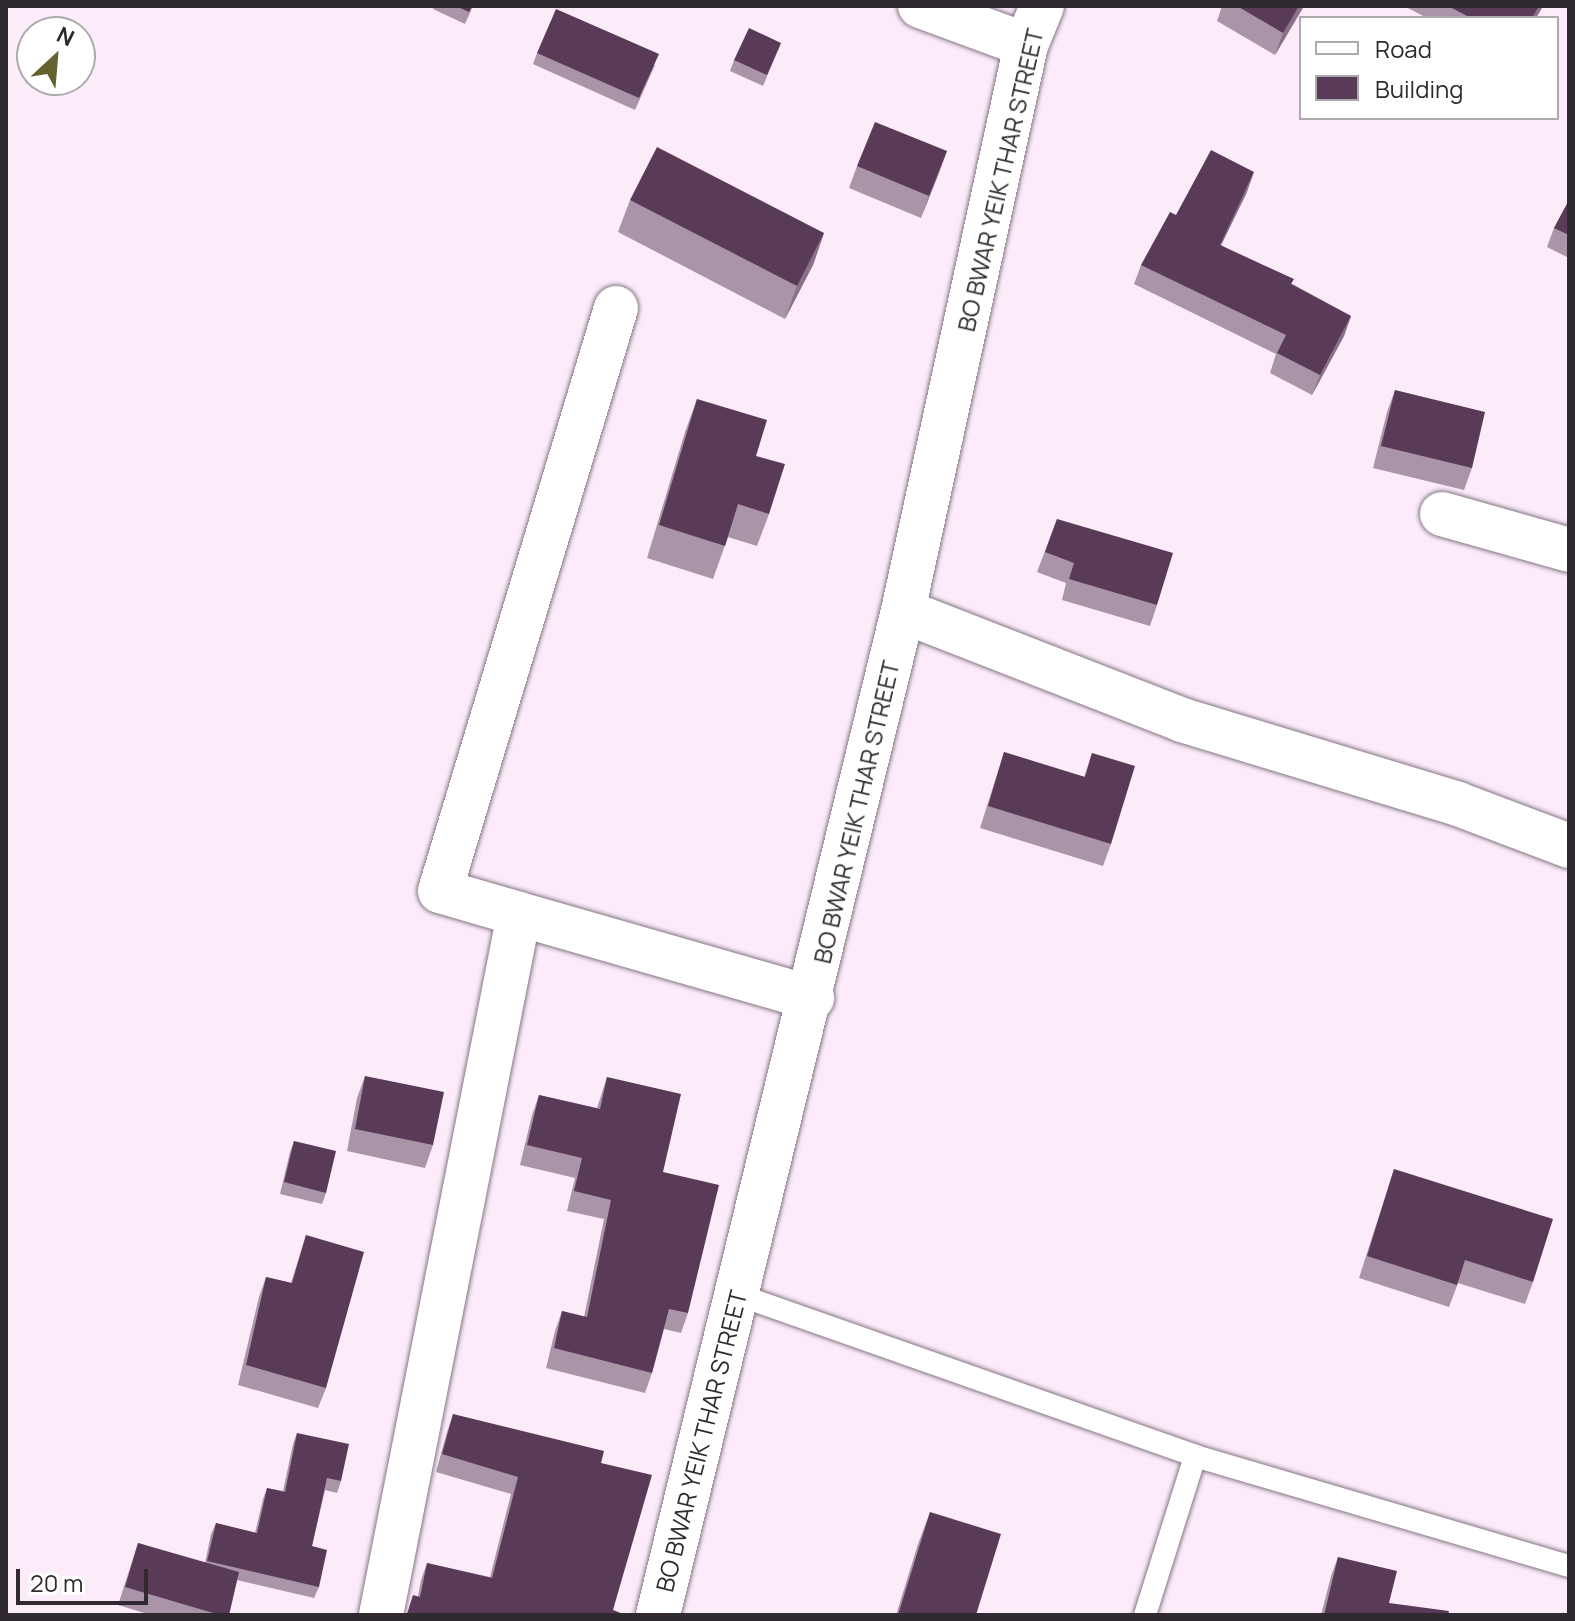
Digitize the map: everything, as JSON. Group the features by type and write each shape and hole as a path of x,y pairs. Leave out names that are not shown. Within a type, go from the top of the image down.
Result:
{"street":[{"path":"920,6 1034,26"},
{"name":"BO BWAR YEIK THAR STREET","path":"658,1615 812,998 903,611 1034,26"},
{"path":"616,308 440,891 812,998"},
{"path":"1442,514 1569,550"},
{"path":"903,611 1182,720 1458,804 1569,846"},
{"path":"381,1615 519,914"}],"lane":[{"path":"736,1294 1195,1456 1569,1566"},
{"path":"1145,1615 1195,1456"}],"building":[{"path":"456,6 472,6 469,12"},
{"path":"1237,6 1299,6 1283,33"},
{"path":"1448,6 1539,6 1533,16 1467,16"},
{"path":"556,9 659,54 639,98 537,53"},
{"path":"749,28 781,43 767,75 734,60"},
{"path":"875,122 947,151 929,196 857,166"},
{"path":"657,147 824,233 797,286 630,200"},
{"path":"1211,150 1254,172 1220,245 1294,279 1291,284 1351,316 1320,375 1277,353 1286,335 1141,265 1170,212 1176,215"},
{"path":"1569,200 1569,235 1554,228"},
{"path":"1395,390 1485,412 1472,468 1381,446"},
{"path":"697,399 767,420 756,456 785,464 769,514 738,504 725,546 659,525"},
{"path":"1057,519 1173,553 1157,605 1069,579 1074,563 1045,552"},
{"path":"1004,752 1085,777 1092,753 1135,766 1111,844 988,806"},
{"path":"365,1076 444,1092 433,1145 355,1129"},
{"path":"607,1077 681,1094 663,1172 719,1185 688,1313 669,1309 652,1373 554,1348 562,1311 587,1317 611,1200 574,1191 582,1158 527,1145 539,1095 600,1109"},
{"path":"294,1141 336,1151 326,1193 284,1182"},
{"path":"1394,1169 1553,1219 1533,1282 1465,1260 1457,1285 1367,1256"},
{"path":"306,1235 364,1252 326,1388 246,1365 266,1277 292,1283"},
{"path":"453,1414 604,1451 601,1463 652,1475 613,1610 626,1615 404,1615 413,1595 420,1597 427,1563 492,1578 518,1477 442,1454"},
{"path":"297,1433 349,1444 341,1481 327,1478 312,1546 327,1550 319,1587 207,1561 216,1523 257,1533 267,1488 285,1492"},
{"path":"930,1512 1001,1534 976,1615 898,1615"},
{"path":"138,1543 239,1572 229,1615 125,1587"},
{"path":"1338,1557 1397,1571 1389,1603 1449,1611 1448,1615 1324,1615"}]}
